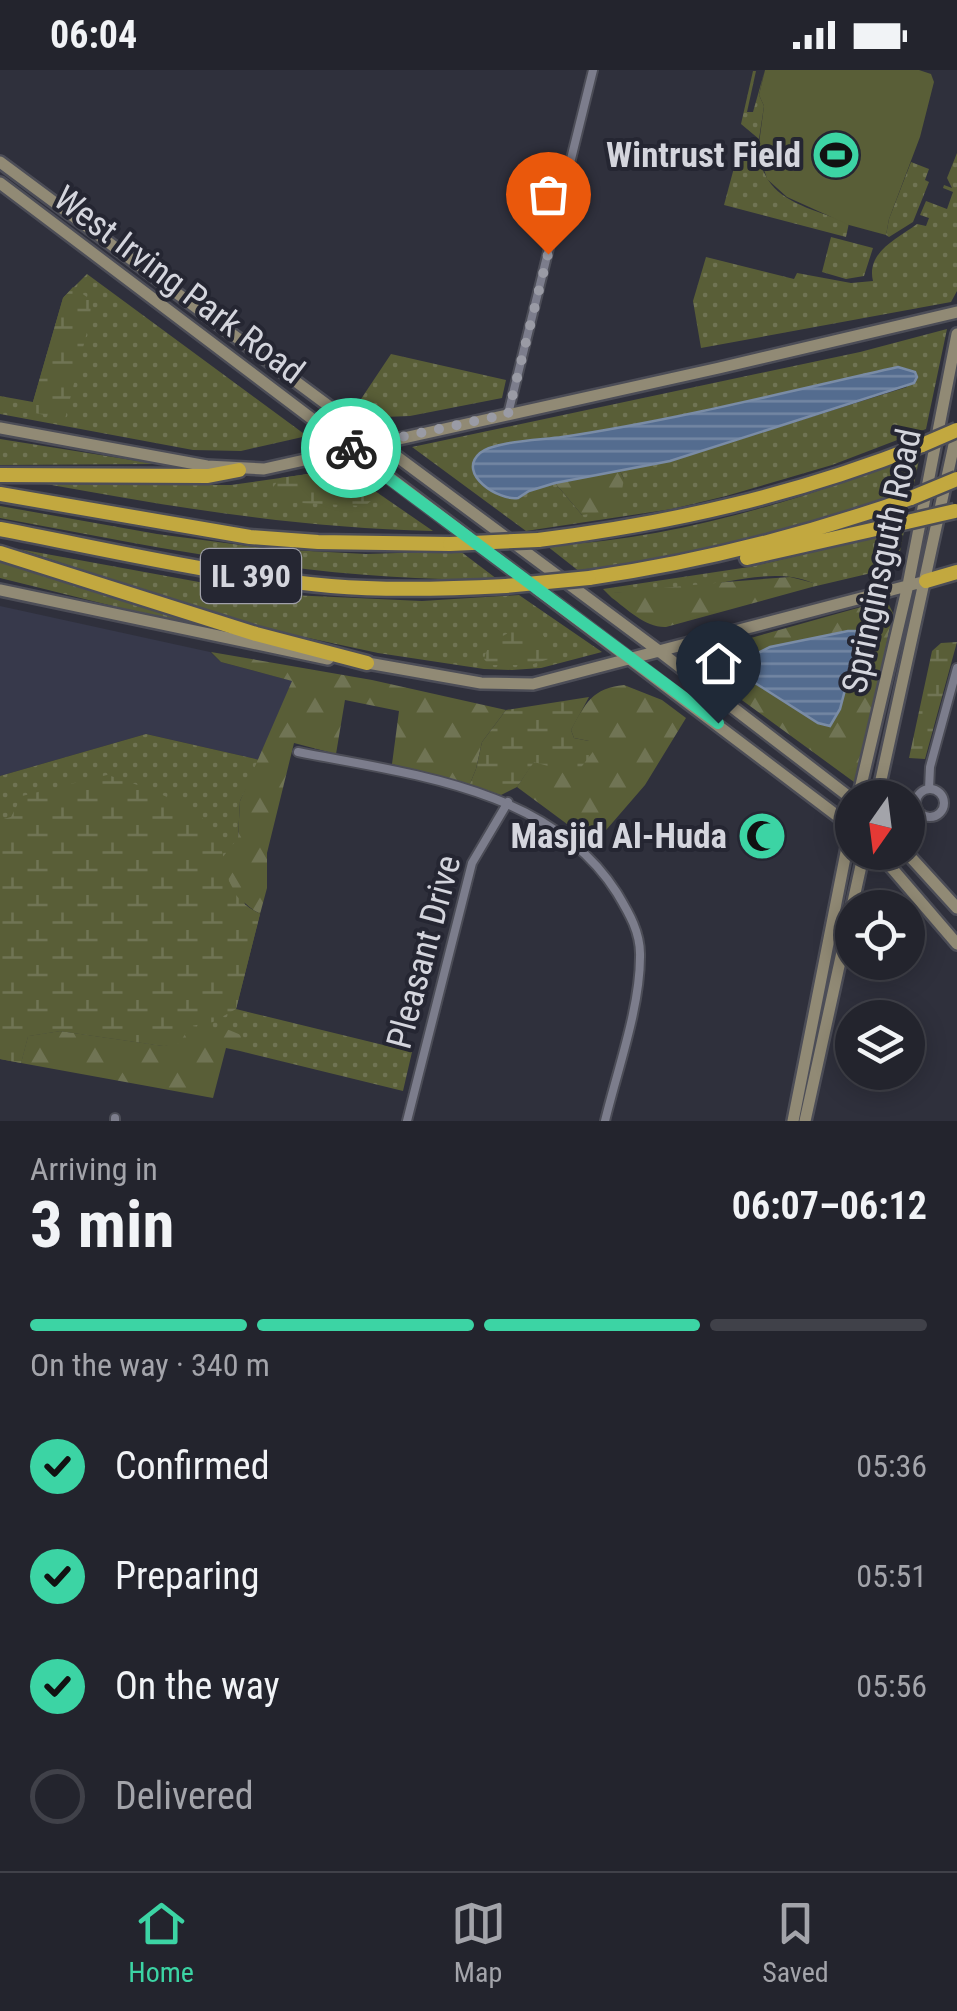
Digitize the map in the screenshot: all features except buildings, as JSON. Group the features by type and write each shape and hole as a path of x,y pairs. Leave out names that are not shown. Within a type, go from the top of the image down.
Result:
{"highway":[{"path":"923,440 957,420"},
{"name":"IL 390","path":"0,494 250,536 318,542 450,544 538,540 722,510 801,489 874,464 923,440 957,431"},
{"path":"0,475 208,476 239,470"},
{"name":"IL 390","path":"0,529 206,568 332,586 506,586 692,562 815,530 957,478"},
{"path":"692,562 725,562 956,511"},
{"path":"0,553 256,634 367,663"},
{"path":"926,581 957,572"}],"main road":[{"name":"West Irving Park Road","path":"0,162 835,783"},
{"name":"West Irving Park Road","path":"0,183 835,812"},
{"path":"0,428 239,470 302,462 348,448 957,312"},
{"name":"Springinsguth Road","path":"859,780 908,585 957,334"},
{"name":"Springinsguth Road","path":"881,780 957,431"},
{"path":"0,590 331,660 504,685 564,678 926,581"},
{"path":"793,1121 843,870"},
{"path":"804,1121 860,870"},
{"path":"893,870 957,944"},
{"path":"922,870 957,908"}],"street":[{"path":"508,414 592,70"},
{"path":"929,789 930,767 957,668"},
{"path":"298,752 419,776 508,802 564,838 608,878 634,920 640,955 605,1121"},
{"name":"Pleasant Drive","path":"407,1121 472,864 508,802"}],"shaded area":[{"path":"0,606 210,652 221,662 293,681 260,760 146,734 0,776"}],"green space":[{"name":"Wintrust Field","path":"765,70 919,70 931,74 934,82 920,137 886,235 849,225 787,197 767,179 758,151 764,106 759,95"},
{"path":"753,71 747,112 753,112 764,73 759,95 764,106 759,139 741,124"},
{"path":"742,138 778,191 807,208 849,223 846,237 724,205"},
{"path":"957,153 957,291 951,302 701,348 693,301 706,257 794,279 797,273 851,283 873,281 874,262 885,247 917,224 926,226 929,218 920,215 926,201 947,209 953,192 943,188 952,188 947,178"},
{"path":"911,162 929,169 925,180 929,182 913,222 889,237 889,219"},
{"path":"831,237 873,248 864,276 846,279 822,272"},
{"path":"87,274 307,436 241,451 193,450 0,414 0,396 33,402 63,298"},
{"path":"73,287 91,300 90,320 65,419 30,412 63,298"},
{"path":"947,329 926,429 832,465 672,509 526,531 412,447 860,352","holes":["898,367 908,369 907,387 670,461 620,471 624,479 582,515 555,483 529,491 478,480 474,467 476,456 507,446 715,408"]},
{"path":"391,354 506,380 502,398 410,416 384,417 359,402"},
{"path":"0,439 157,464 0,465"},
{"path":"920,455 913,489 763,537 580,572 547,546 644,535 737,515"},
{"path":"343,469 433,531 335,526 239,515 46,484 231,485"},
{"path":"343,469 379,494 365,506 279,502 268,494 280,478"},
{"path":"620,471 624,479 619,506 610,511 582,515 555,483"},
{"path":"0,506 157,534 271,549 366,554 460,551 497,579 371,576 247,562 0,518"},
{"path":"904,531 897,567 812,587 813,583 798,578 768,576 691,588 613,593 612,598 603,589 749,567"},
{"path":"19,549 290,595 422,601 519,595 602,652 541,668 512,670 378,653 253,626"},
{"path":"0,562 213,629 213,631 0,578"},
{"path":"790,577 814,583 812,587 666,627 644,621 612,598 612,593"},
{"path":"879,602 889,605 893,613 858,778 851,780 698,668 701,652"},
{"path":"523,627 542,634 554,650 549,659 530,665 489,665 484,659 489,647"},
{"path":"957,642 925,759 909,758 932,651 941,643"},
{"path":"211,652 372,680 506,710 482,742 469,786 392,764 399,711 345,700 336,754 294,743 267,853 267,888 260,914 234,890 222,858 238,838 240,801 292,681 221,662"},
{"path":"624,685 662,700 686,718 645,785 594,844 517,787 534,761 589,741 574,738 571,730 581,712 597,693"},
{"path":"589,697 571,730 574,738 589,741 595,749 576,774 534,762 517,787 501,795 469,786 482,742 506,710"},
{"path":"146,734 260,760 240,801 238,838 245,906 260,914 236,1009 412,1052 403,1091 240,1051 240,1035 164,1046 60,1031 28,1036 21,1063 0,1059 0,776"},
{"path":"107,775 168,797 209,824 221,847 232,888 260,914 236,1009 213,1022 191,1026 179,1043 164,1046 60,1031 28,1036 21,1063 0,1059 0,820 11,817 22,796"},
{"path":"191,1026 241,1035 240,1051 226,1048 213,1098 21,1063 28,1036 60,1031 164,1046 179,1042"}],"water":[{"path":"898,367 915,372 914,383 670,461 555,483 518,498 491,491 473,469 480,453 496,446 646,422"},
{"path":"848,631 858,635 857,644 840,709 830,726 818,723 752,681 744,668 748,658 770,647"}],"way so far":[{"path":"351,448 508,414 548,254"}],"place":[{"name":"Wintrust Field","path":"836,155"},
{"name":"Masjid Al-Huda","path":"762,836"}],"route":[{"path":"351,448 718,723"}]}
